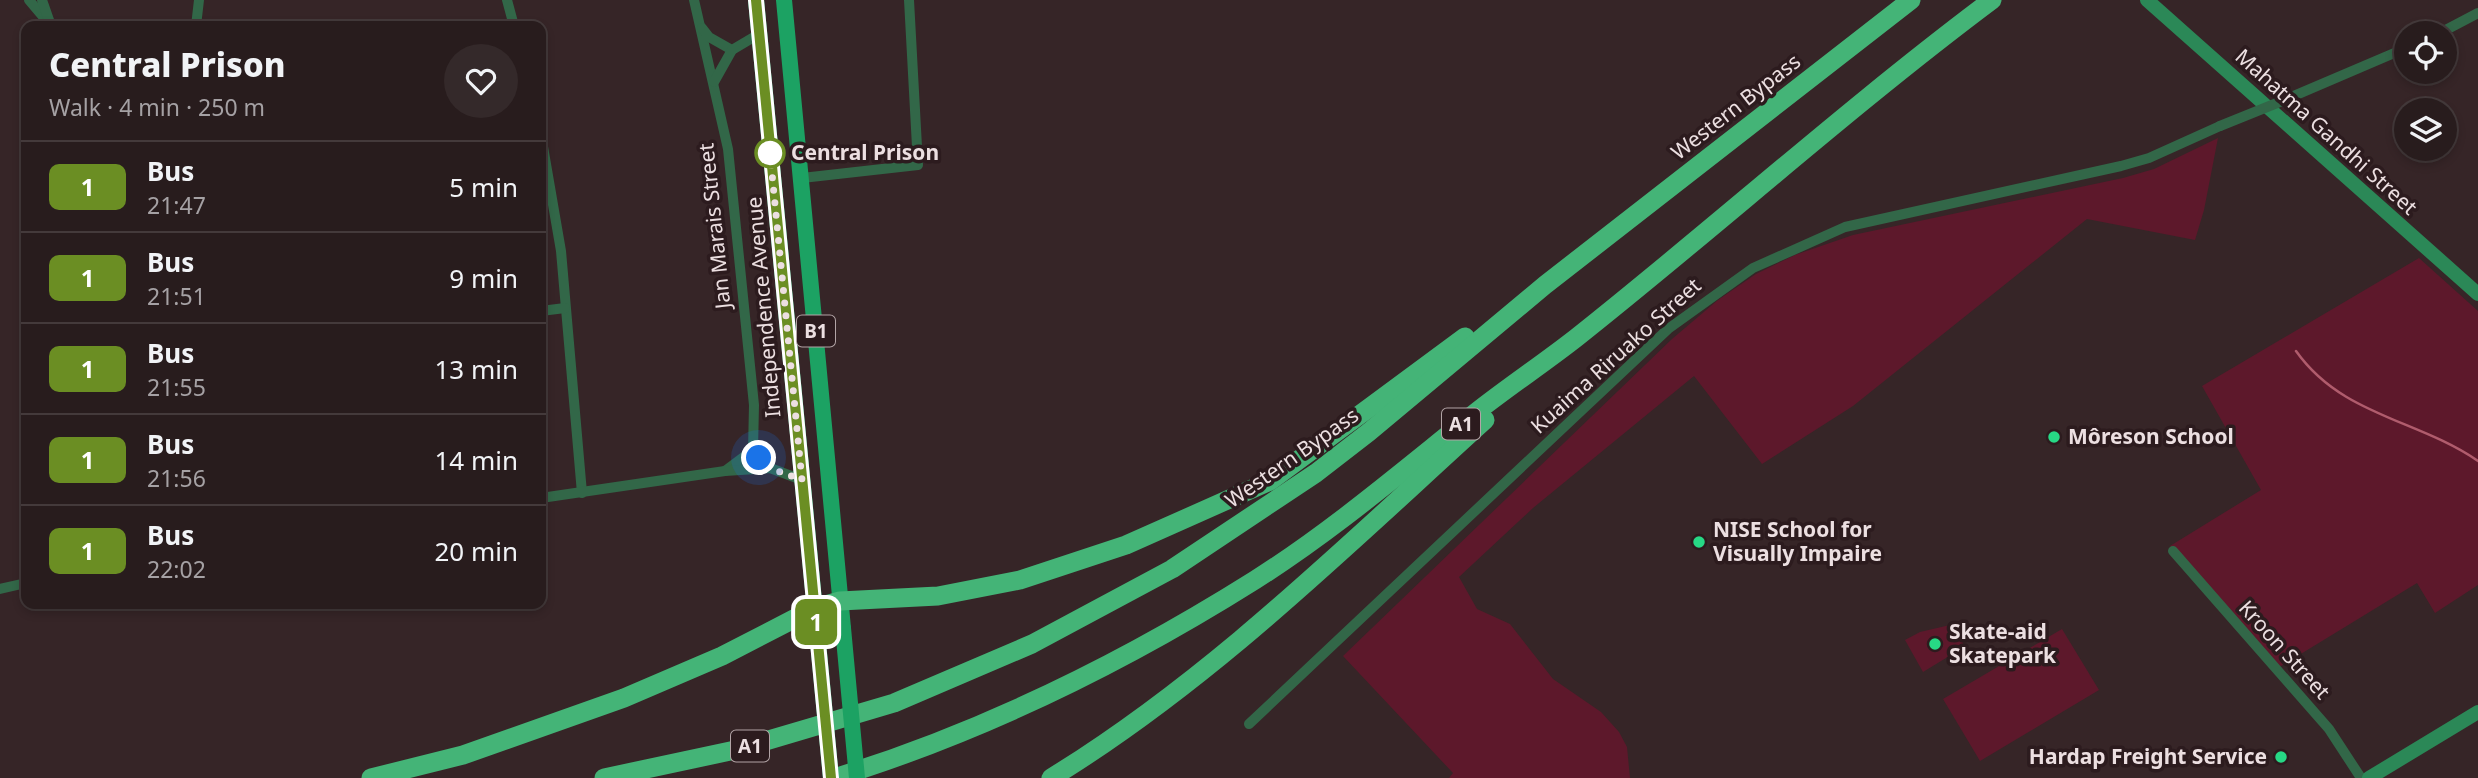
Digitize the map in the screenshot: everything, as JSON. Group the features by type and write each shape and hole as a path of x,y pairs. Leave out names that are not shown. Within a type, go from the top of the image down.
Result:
{"highway":[{"name":"Western Bypass","path":"604,778 784,737 894,703 1032,644 1172,569 1316,473 1545,285 1911,0"},
{"name":"A1","path":"833,778 878,764 1032,703 1116,661 1245,586 1318,537 1574,339 1833,125 1992,0"},
{"path":"371,778 463,755 624,698 722,656 815,608 840,601 938,596 1020,580 1126,545 1270,481 1514,300 1545,285"},
{"path":"1051,778 1143,715 1222,655 1574,339"}],"main road":[{"name":"Independence Avenue","path":"756,0 833,778"},
{"name":"B1","path":"786,0 857,778"}],"street":[{"path":"29,0 47,21"},
{"path":"42,0 49,21"},
{"path":"197,21 199,0"},
{"path":"507,0 513,21"},
{"name":"Jan Marais Street","path":"694,0 714,82 734,196 754,405 754,450"},
{"path":"802,178 918,165 909,0"},
{"name":"Mahatma Gandhi Street","path":"2147,0 2478,294"},
{"path":"2457,24 2478,13"},
{"path":"700,26 709,37 732,50"},
{"path":"714,82 732,50 759,34"},
{"name":"Kuaima Riruako Street","path":"1250,724 1668,329 1753,268 1845,227 2149,158 2394,53"},
{"path":"546,159 553,193 582,493"},
{"path":"546,310 565,307"},
{"path":"725,471 754,450 770,468"},
{"path":"546,497 725,471 770,468 802,480"},
{"name":"Kroon Street","path":"2173,551 2329,729 2361,778"},
{"path":"0,589 21,584"},
{"path":"2369,778 2478,712"}],"shaded area":[{"path":"2218,138 2204,210 2195,240 2087,219 1853,406 1762,464 1694,376 1533,508 1459,577 1477,609 1510,624 1553,679 1601,712 1619,732 1627,747 1630,778 1449,778 1453,773 1343,656 1672,339 1718,300 1756,274 1795,255 1853,235 2123,178 2154,169"},
{"path":"2419,258 2478,311 2478,585 2435,613 2417,583 2276,669 2170,546 2261,490 2202,386"},
{"name":"Skate-aid Skatepark","path":"1957,621 1964,647 1923,672 1905,640 1920,632 1950,625"},
{"path":"2062,629 2099,690 1980,761 1943,699"}],"waterway":[{"path":"2296,351 2315,373 2335,390 2381,415 2455,447 2478,461"}],"bus line":[{"name":"1","path":"756,0 831,778"}],"place":[{"name":"Central Prison","path":"770,153"},
{"name":"Môreson School","path":"2054,437"},
{"name":"NISE School for Visually Impaire","path":"1699,542"},
{"name":"Skate-aid Skatepark","path":"1935,644"},
{"name":"Hardap Freight Service","path":"2281,757"}],"route":[{"path":"759,458 770,468 802,480 770,153"}]}
